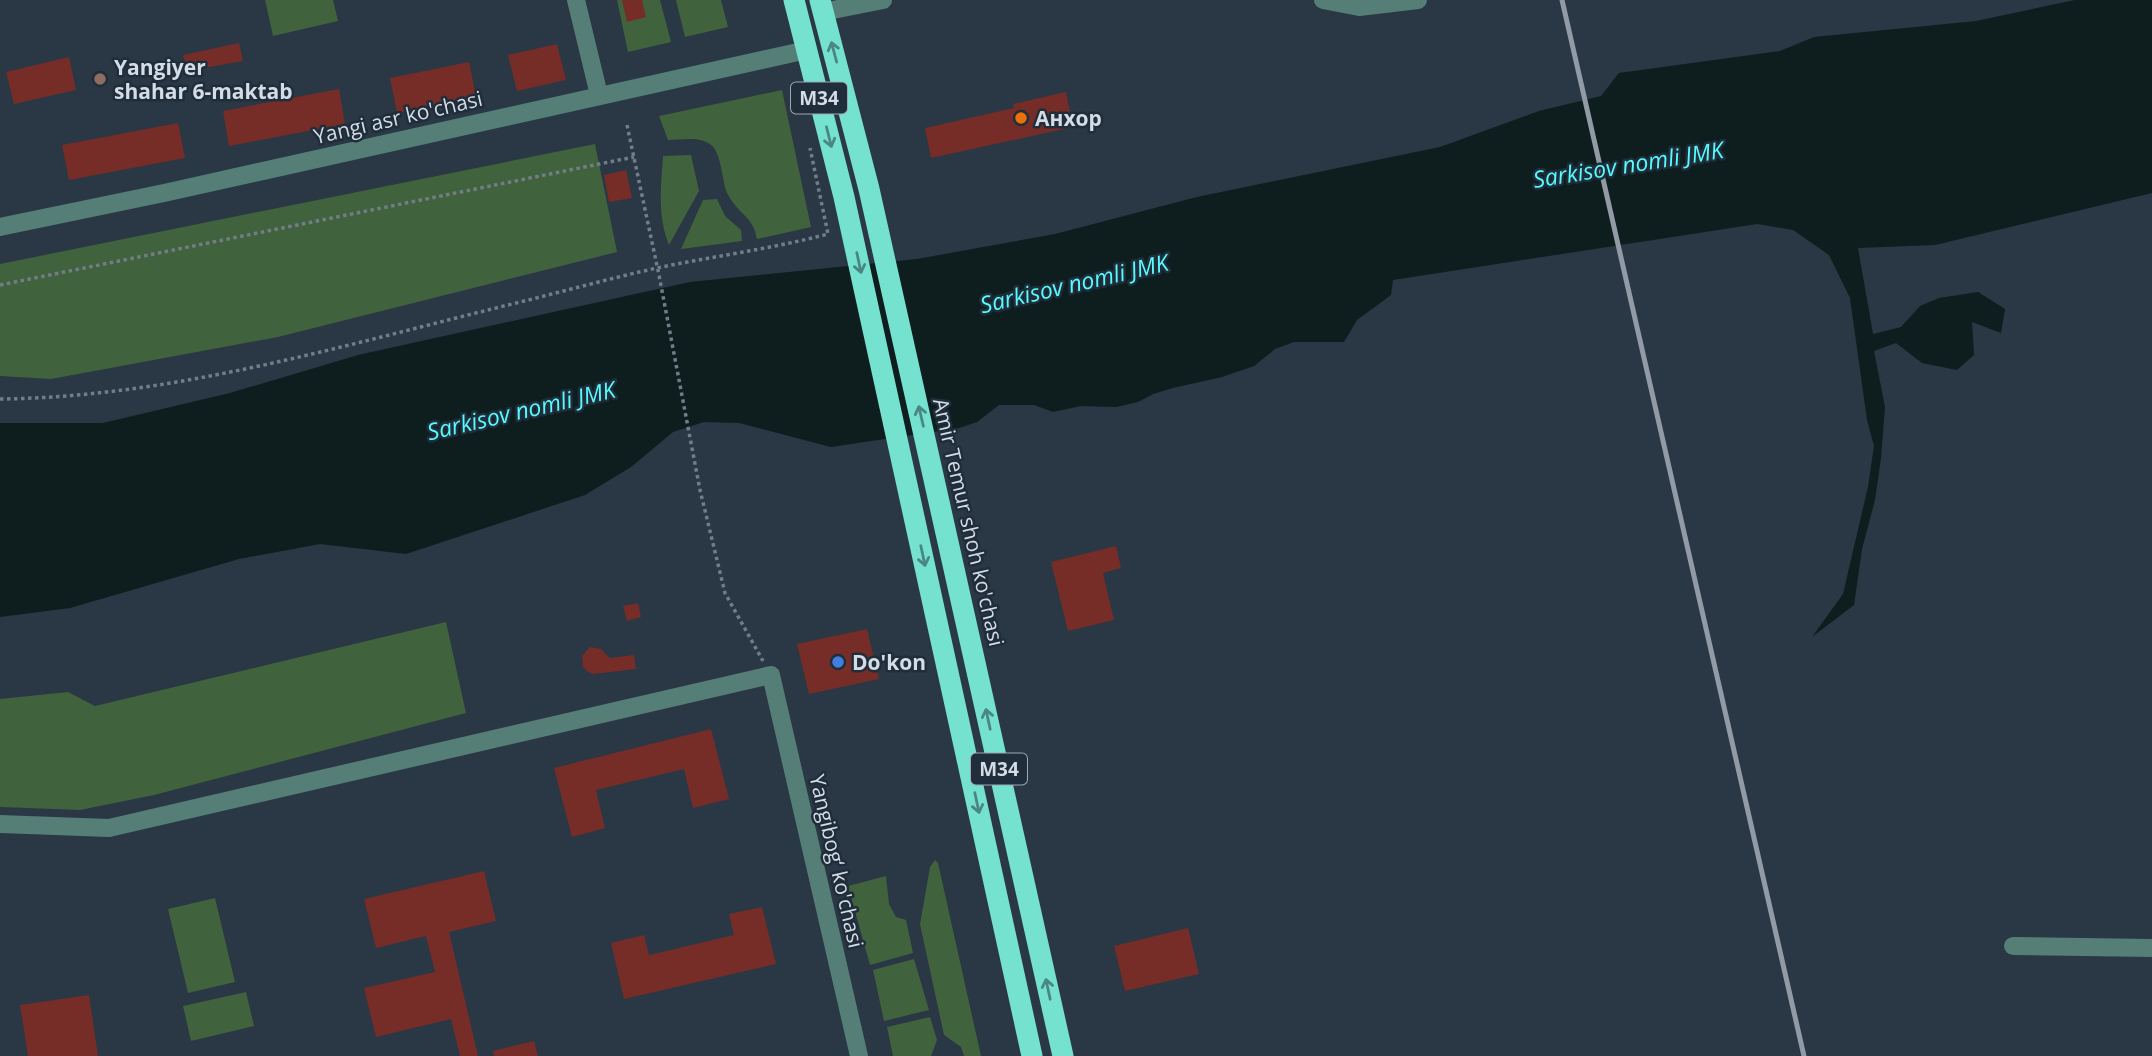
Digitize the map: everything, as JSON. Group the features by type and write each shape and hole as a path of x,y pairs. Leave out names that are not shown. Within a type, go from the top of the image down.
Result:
{"highway":[{"name":"M34","path":"794,0 844,197 1032,1056"},
{"name":"Amir Temur shoh ko'chasi","path":"822,6 869,189 1063,1056"}],"street":[{"path":"576,0 599,96"},
{"path":"822,6 883,0"},
{"path":"1323,0 1359,7 1418,0"},
{"name":"Yangi asr ko'chasi","path":"0,227 807,50"},
{"path":"0,824 108,828 771,675"},
{"name":"Yangibog‘ ko'chasi","path":"771,675 859,1056"},
{"path":"2013,946 2152,948"}],"path":[{"path":"626,125 658,268 700,490 725,593 771,675"},
{"path":"0,399 57,398 175,383 658,268 778,247 828,234 809,144"},
{"path":"0,285 634,158"}],"green space":[{"path":"265,0 333,0 338,21 273,36"},
{"path":"617,0 660,0 671,42 628,52"},
{"path":"676,0 721,0 728,27 685,37"},
{"path":"782,90 811,227 757,239 749,220 728,195 714,148 705,141 668,140 659,116"},
{"path":"595,144 617,252 278,337 51,379 0,376 0,264"},
{"path":"691,155 699,191 669,245 661,212 663,156"},
{"path":"717,199 725,216 741,230 742,241 681,249 703,200"},
{"path":"446,622 466,713 154,795 80,810 0,807 0,699 68,692 95,706"},
{"path":"935,860 938,863 981,1056 964,1056 961,1047 944,1035 920,924 930,867"},
{"path":"886,876 889,904 896,917 906,920 913,953 870,965 848,886"},
{"path":"215,898 235,982 188,993 168,909"},
{"path":"914,959 929,1010 884,1021 873,970"},
{"path":"246,992 254,1026 191,1041 183,1006"},
{"path":"930,1017 937,1040 931,1056 893,1056 887,1027"}],"water":[{"name":"Sarkisov nomli JMK","path":"2075,0 2152,0 2152,193 1935,245 1858,248 1873,334 1901,327 1920,306 1939,298 1978,292 2005,309 2001,333 1972,322 1974,355 1957,370 1922,363 1896,343 1874,351 1885,407 1881,458 1875,500 1862,549 1854,605 1812,637 1843,594 1868,487 1874,446 1867,420 1850,298 1829,255 1793,230 1757,224 1393,280 1391,295 1357,320 1344,342 1294,342 1275,349 1254,366 1116,407 1081,406 1053,412 1034,405 999,405 977,422 959,428 831,447 739,423 704,422 673,432 631,467 585,495 406,554 320,544 239,559 70,608 0,617 0,423 103,423 230,393 358,355 690,282 917,259 1055,234 1197,197 1440,147 1539,111 1601,96 1619,73 1780,51 1814,37 1976,21"}],"building":[{"path":"622,0 642,0 646,17 627,22"},
{"path":"239,43 243,61 187,71 183,55"},
{"path":"557,44 566,80 517,91 508,55"},
{"path":"69,57 76,90 14,104 6,72"},
{"path":"469,62 476,96 397,113 390,78"},
{"path":"339,89 345,124 229,146 223,111"},
{"name":"Анхор","path":"1066,92 1073,127 931,158 925,128 1014,108 1013,104"},
{"path":"178,123 185,158 69,180 62,145"},
{"path":"626,170 632,198 609,202 604,175"},
{"path":"1116,546 1121,568 1103,573 1114,620 1068,631 1051,562"},
{"path":"638,603 641,617 627,621 623,606"},
{"name":"Do'kon","path":"867,629 879,679 809,694 797,644"},
{"path":"590,647 601,649 610,658 634,655 636,669 593,674 583,667 582,656"},
{"path":"711,729 729,799 693,808 684,769 596,790 605,828 572,837 554,768"},
{"path":"484,871 496,921 449,932 478,1056 460,1056 451,1019 376,1037 364,988 435,972 426,936 376,948 364,899"},
{"path":"762,907 776,964 624,999 611,943 644,935 649,955 734,935 729,914"},
{"path":"1188,928 1199,974 1125,991 1114,946"},
{"path":"89,995 98,1056 28,1056 20,1005"},
{"path":"534,1041 538,1056 494,1056 493,1051"}],"railway":[{"path":"1562,0 1804,1056"}],"place":[{"name":"Yangiyer shahar 6-maktab","path":"100,79"},
{"name":"Анхор","path":"1021,118"},
{"name":"Do'kon","path":"838,662"}]}
